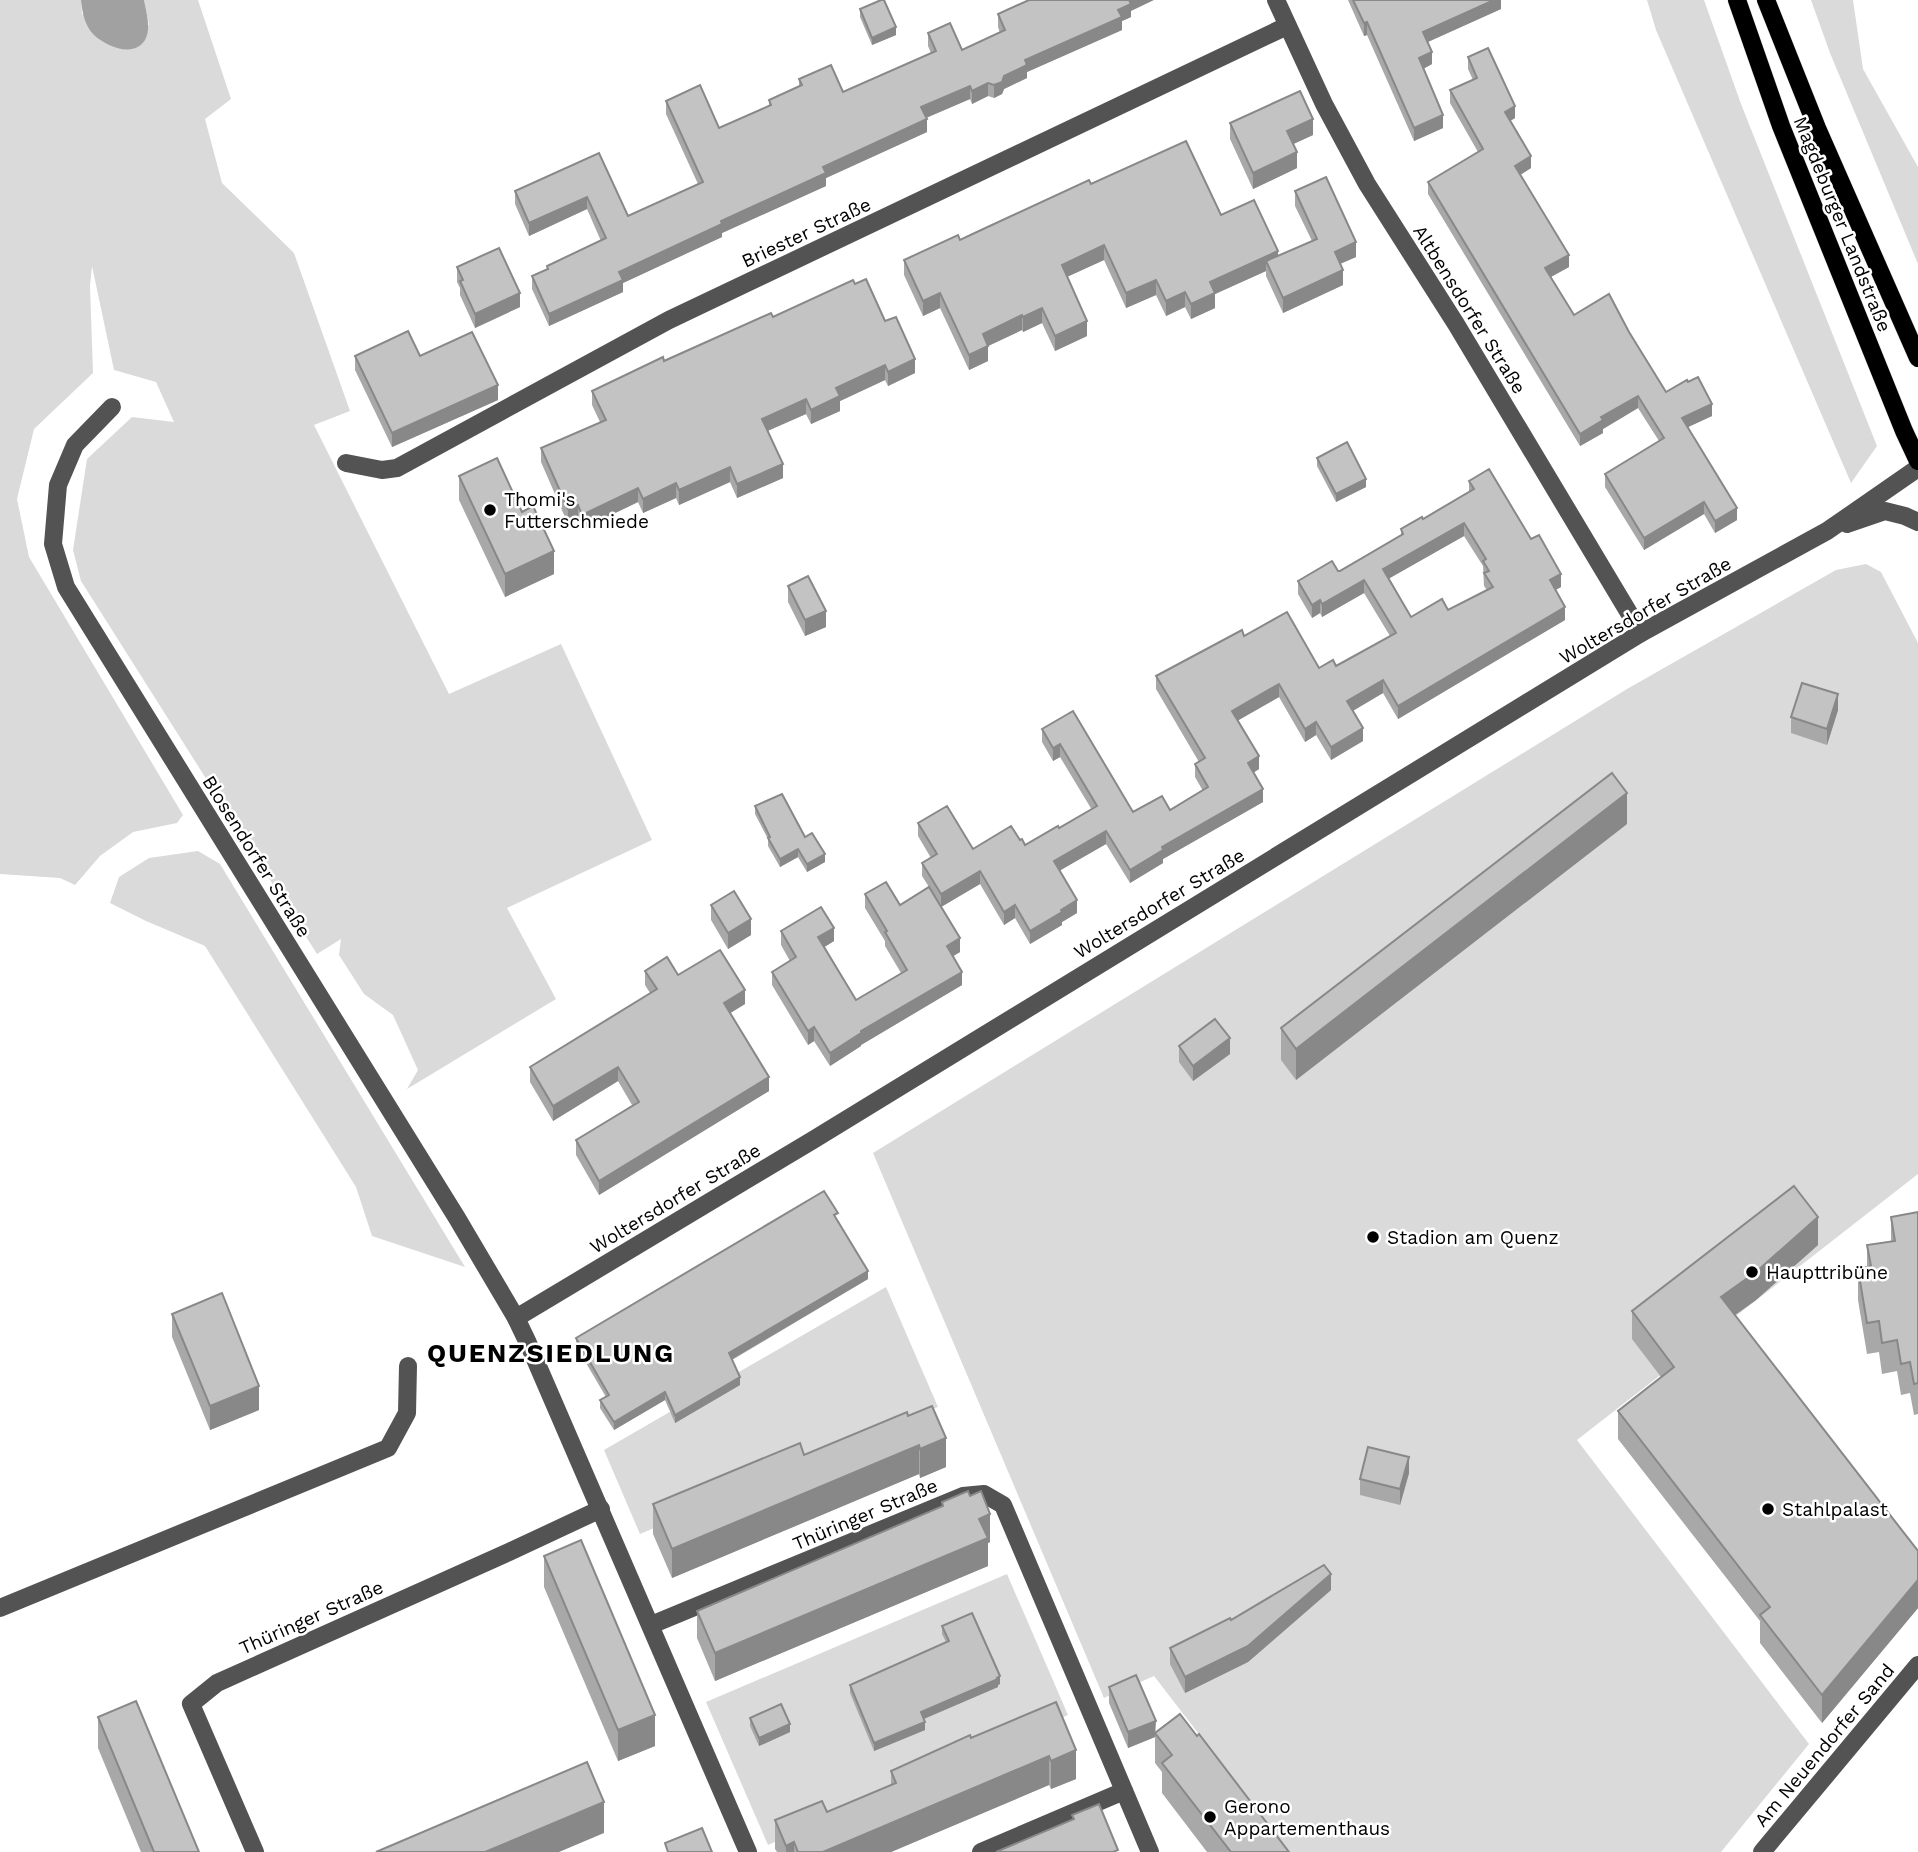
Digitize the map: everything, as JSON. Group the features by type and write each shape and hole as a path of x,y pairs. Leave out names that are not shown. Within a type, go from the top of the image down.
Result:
{"main road":[{"name":"Magdeburger Landstraße","path":"1737,0 1781,126 1918,461"},
{"name":"Magdeburger Landstraße","path":"1766,0 1816,128 1918,358"}],"street":[{"name":"Altbensdorfer Straße","path":"1276,0 1324,104 1367,184 1456,324 1641,633"},
{"name":"Briester Straße","path":"346,463 382,470 397,468 669,320 1287,26"},
{"name":"Blosendorfer Straße","path":"112,407 75,445 58,485 53,544 66,587 457,1218 516,1318"},
{"name":"Woltersdorfer Straße","path":"516,1318 801,1147 1641,633 1827,531 1918,468"},
{"name":"Woltersdorfer Straße","path":"1827,531 1885,511 1918,522"},
{"path":"516,1318 748,1852"},
{"path":"0,1608 388,1448 407,1413 408,1366"},
{"name":"Thüringer Straße","path":"651,1625 963,1496 984,1494 1003,1505 1150,1852"},
{"name":"Thüringer Straße","path":"255,1852 191,1704 217,1683 601,1509"},
{"name":"Am Neuendorfer Sand","path":"1762,1852 1918,1667"},
{"path":"981,1852 1124,1791"}],"shaded area":[{"path":"0,0 81,0 82,14 149,25 144,0 198,0 231,99 205,119 222,183 294,253 350,411 314,425 449,694 561,644 652,840 507,908 556,999 407,1089 418,1070 393,1015 364,994 339,955 341,939 317,954 81,581 73,550 87,459 132,417 174,422 156,382 114,370 92,266 90,286 93,373 34,429 17,499 29,557 183,815 177,823 133,832 100,856 75,885 60,878 0,874"},
{"path":"81,0 144,0 148,24 146,38 135,48 129,49 106,43 88,27"},
{"path":"1647,0 1704,0 1741,104 1877,446 1851,483 1656,30"},
{"path":"1811,0 1853,0 1863,69 1918,167 1918,264 1830,53"},
{"name":"Stadion am Quenz","path":"1866,564 1881,572 1918,643 1918,1174 1577,1440 1809,1744 1721,1852 1290,1852 1154,1676 1104,1698 873,1153 1627,689 1836,570"},
{"path":"198,851 220,864 465,1267 372,1236 356,1187 205,946 110,903 119,877 149,858"},
{"path":"886,1287 938,1407 640,1534 604,1450"},
{"path":"1007,1574 1068,1715 768,1845 706,1702"}],"building":[{"path":"884,0 896,27 872,38 860,9"},
{"path":"1029,0 1129,0 1131,4 1118,10 1122,17 1025,60 1027,65 1004,76 1002,82 994,85 988,83 972,91 970,86 921,107 927,119 823,167 826,173 619,272 623,280 549,314 532,276 606,238 587,197 529,223 515,191 599,153 628,216 703,182 666,101 700,85 719,128 771,105 769,100 802,85 799,79 831,65 843,92 936,51 928,33 950,23 962,50 1005,30 998,14"},
{"path":"1353,0 1494,0 1423,32 1432,52 1419,58 1443,115 1414,128 1367,22 1364,23"},
{"path":"1488,48 1515,106 1505,112 1531,156 1515,166 1569,255 1545,268 1574,315 1609,294 1666,392 1698,377 1712,404 1682,418 1737,508 1715,521 1704,502 1644,538 1605,474 1664,438 1638,396 1601,417 1603,420 1580,434 1428,182 1483,149 1450,90 1477,78 1468,57"},
{"path":"1300,91 1313,119 1287,131 1297,152 1253,173 1230,123"},
{"path":"1186,141 1221,215 1254,200 1278,251 1210,282 1215,293 1191,304 1185,292 1166,301 1156,280 1126,293 1104,245 1062,265 1087,321 1055,336 1042,308 983,334 988,346 969,355 940,293 923,301 904,260 958,235 960,240 1089,180 1091,184"},
{"path":"1326,177 1356,242 1335,252 1343,270 1283,298 1266,261 1317,239 1295,191"},
{"path":"499,248 520,293 475,314 460,281 463,280 457,267"},
{"path":"866,279 885,321 896,317 915,359 888,372 885,365 836,388 840,396 811,410 806,399 762,419 783,464 737,484 730,467 679,490 676,483 643,499 638,488 582,515 578,505 568,509 541,448 606,420 592,391 663,357 664,361 771,313 773,317 853,280 855,284"},
{"path":"408,331 420,356 472,332 498,385 392,433 355,356"},
{"path":"1347,442 1366,479 1336,494 1317,458"},
{"path":"497,458 522,512 533,506 554,551 505,574 459,476"},
{"path":"1489,469 1531,539 1539,535 1561,574 1550,580 1565,607 1398,706 1383,680 1347,701 1363,728 1331,747 1316,722 1305,729 1279,684 1232,711 1259,756 1248,763 1263,789 1162,847 1163,850 1130,870 1106,831 1054,861 1077,900 1030,931 1015,905 1004,912 980,871 941,894 922,863 937,854 918,823 947,806 973,849 1011,826 1025,845 1097,806 1060,744 1053,748 1042,729 1073,711 1133,812 1162,796 1170,810 1208,787 1195,764 1205,758 1156,676 1242,630 1244,636 1287,612 1319,668 1333,660 1336,666 1396,633 1364,580 1322,604 1320,600 1312,605 1298,581 1332,561 1340,571 1403,534 1401,529 1474,489 1469,481","holes":["1464,523 1486,559 1483,561 1489,571 1484,573 1493,587 1448,610 1442,599 1411,617 1383,569"]},
{"path":"808,576 826,611 805,620 788,586"},
{"path":"1802,683 1838,694 1827,729 1791,717"},
{"path":"1612,773 1627,793 1296,1049 1281,1028"},
{"path":"782,794 805,837 812,833 825,854 807,864 798,849 780,859 755,806"},
{"path":"886,882 900,905 929,887 960,938 947,946 962,972 861,1031 830,1053 814,1027 808,1031 772,972 796,957 781,931 821,907 834,928 818,937 856,1000 907,970 865,894"},
{"path":"734,891 751,919 728,933 711,905"},
{"path":"720,950 745,990 724,1003 769,1077 599,1181 576,1140 639,1102 618,1067 553,1106 530,1067 657,989 645,971 667,957 678,975"},
{"path":"1215,1019 1230,1038 1193,1066 1179,1046"},
{"name":"Stahlpalast","path":"1794,1186 1818,1217 1756,1272 1721,1297 1918,1551 1918,1580 1822,1695 1760,1615 1770,1607 1618,1411 1674,1367 1632,1311"},
{"path":"824,1191 838,1213 834,1215 868,1271 729,1353 740,1377 675,1415 665,1392 614,1422 600,1400 609,1395 576,1338"},
{"path":"1918,1212 1918,1383 1914,1384 1910,1362 1901,1364 1897,1340 1882,1343 1879,1321 1867,1323 1858,1269 1871,1266 1867,1245 1895,1241 1891,1217"},
{"path":"222,1293 259,1386 210,1406 172,1314"},
{"path":"932,1406 946,1438 920,1449 919,1445 672,1549 653,1504 800,1443 804,1455 907,1412 908,1416"},
{"path":"1368,1447 1409,1457 1400,1489 1360,1479"},
{"path":"968,1491 970,1496 981,1491 990,1514 979,1519 988,1538 715,1653 697,1611 943,1506 942,1502"},
{"path":"581,1540 655,1715 618,1730 544,1556"},
{"path":"1324,1565 1331,1574 1248,1646 1185,1677 1170,1648 1230,1618 1231,1620"},
{"path":"972,1613 1000,1676 998,1679 921,1712 925,1722 874,1743 850,1685 949,1641 942,1626"},
{"path":"1136,1675 1156,1721 1128,1732 1109,1687"},
{"path":"136,1701 199,1852 154,1852 98,1717"},
{"path":"1056,1702 1076,1750 1051,1761 1049,1756 823,1852 798,1852 794,1842 786,1846 775,1820 822,1801 827,1812 896,1783 891,1771 970,1735 971,1738"},
{"path":"781,1704 790,1724 759,1738 750,1718"},
{"path":"1180,1714 1197,1736 1199,1734 1289,1852 1231,1852 1162,1763 1172,1755 1155,1733"},
{"path":"587,1762 604,1802 485,1852 376,1852"},
{"path":"1099,1804 1118,1850 996,1852 1074,1819 1072,1815"},
{"path":"702,1828 712,1852 668,1852 665,1843"}],"place":[{"name":"Thomi's Futterschmiede","path":"490,510"},
{"name":"Stadion am Quenz","path":"1373,1237"},
{"name":"Haupttribüne","path":"1752,1272"},
{"name":"Stahlpalast","path":"1768,1509"},
{"name":"Gerono Appartementhaus","path":"1210,1817"}],"district":[{"name":"QUENZSIEDLUNG","path":"551,1353"}]}
